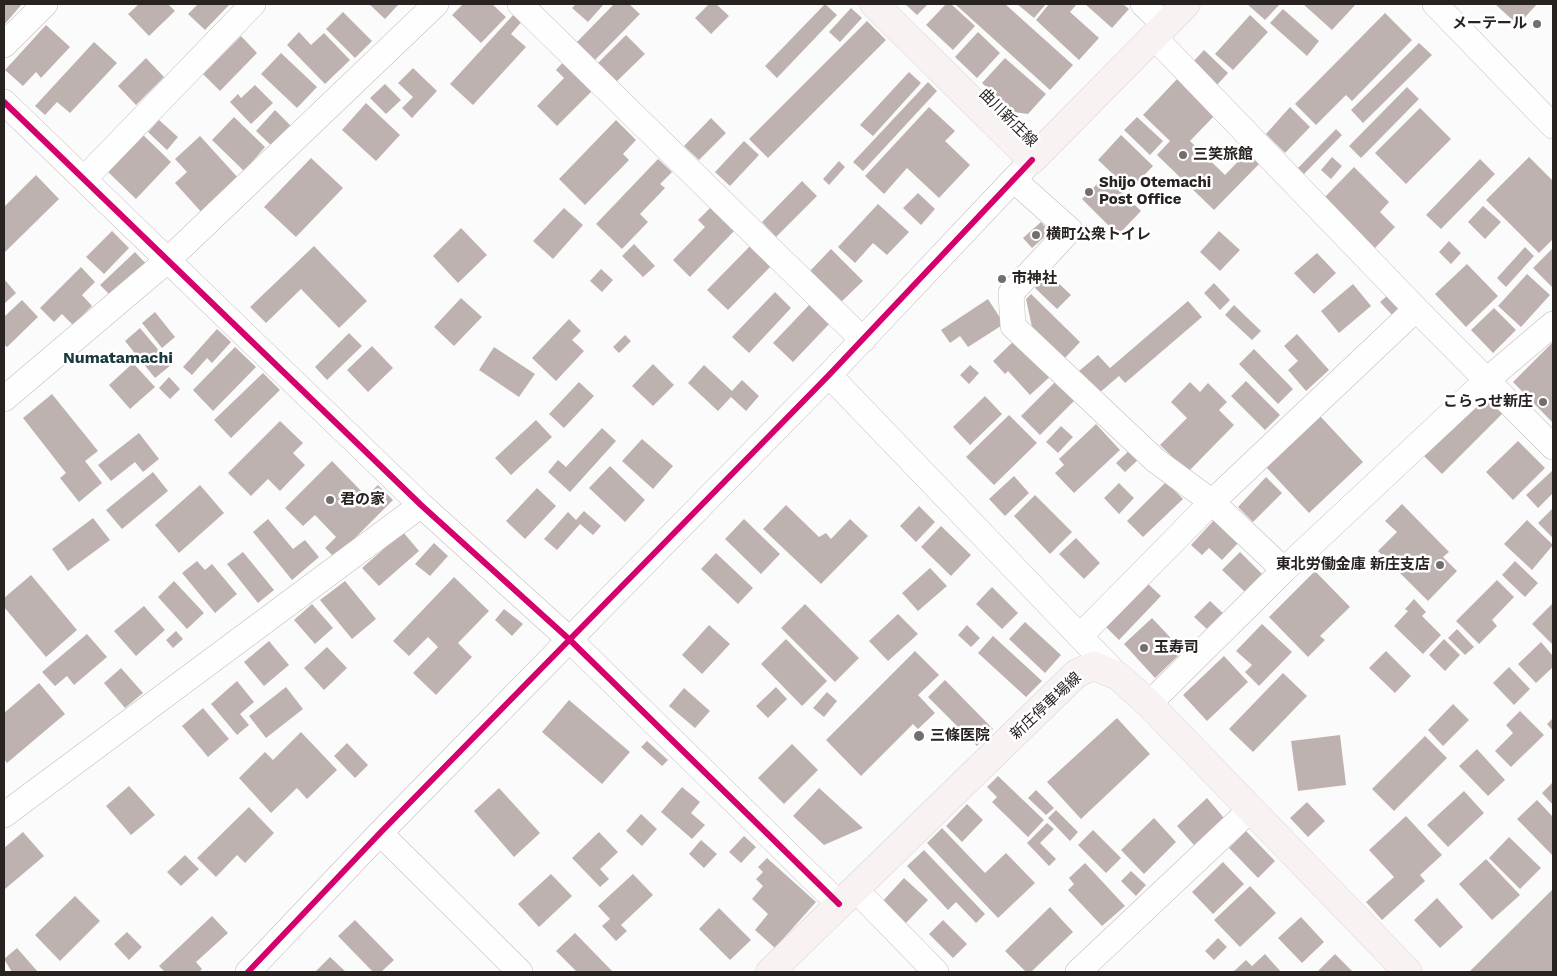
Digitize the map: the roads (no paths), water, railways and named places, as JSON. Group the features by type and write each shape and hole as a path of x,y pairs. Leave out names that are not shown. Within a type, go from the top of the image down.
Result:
{"main road":[{"name":"曲川新庄線","path":"874,4 1032,160 1186,4"},
{"name":"新庄停車場線","path":"770,972 1077,673 1094,666 1118,676 1150,704 1408,972"}],"street":[{"path":"4,45 44,4"},
{"path":"84,179 252,4"},
{"path":"5,396 168,260 436,4"},
{"path":"520,4 863,340"},
{"path":"1144,4 1159,31 1416,309 1553,447"},
{"path":"1435,4 1553,126"},
{"path":"4,102 421,506 570,640 847,896 936,972"},
{"path":"248,972 380,833 863,340 1032,160"},
{"path":"1014,180 1070,230 1011,293 1013,326 1155,460 1212,502 1284,570"},
{"path":"1080,636 1212,502 1416,309"},
{"path":"1150,704 1284,570 1487,380 1553,324"},
{"path":"829,375 1118,676"},
{"path":"4,815 421,506"},
{"path":"1078,972 1251,810"},
{"path":"380,833 520,972"}],"place":[{"name":"メーテール","path":"1537,24"},
{"name":"三笑旅館","path":"1183,155"},
{"name":"Shijo Otemachi Post Office","path":"1089,192"},
{"name":"横町公衆トイレ","path":"1036,235"},
{"name":"市神社","path":"1002,279"},
{"name":"こらっせ新庄","path":"1543,402"},
{"name":"君の家","path":"330,500"},
{"name":"東北労働金庫 新庄支店","path":"1440,565"},
{"name":"玉寿司","path":"1144,648"},
{"name":"三條医院","path":"919,736"}],"district":[{"name":"Numatamachi","path":"118,358"}]}
